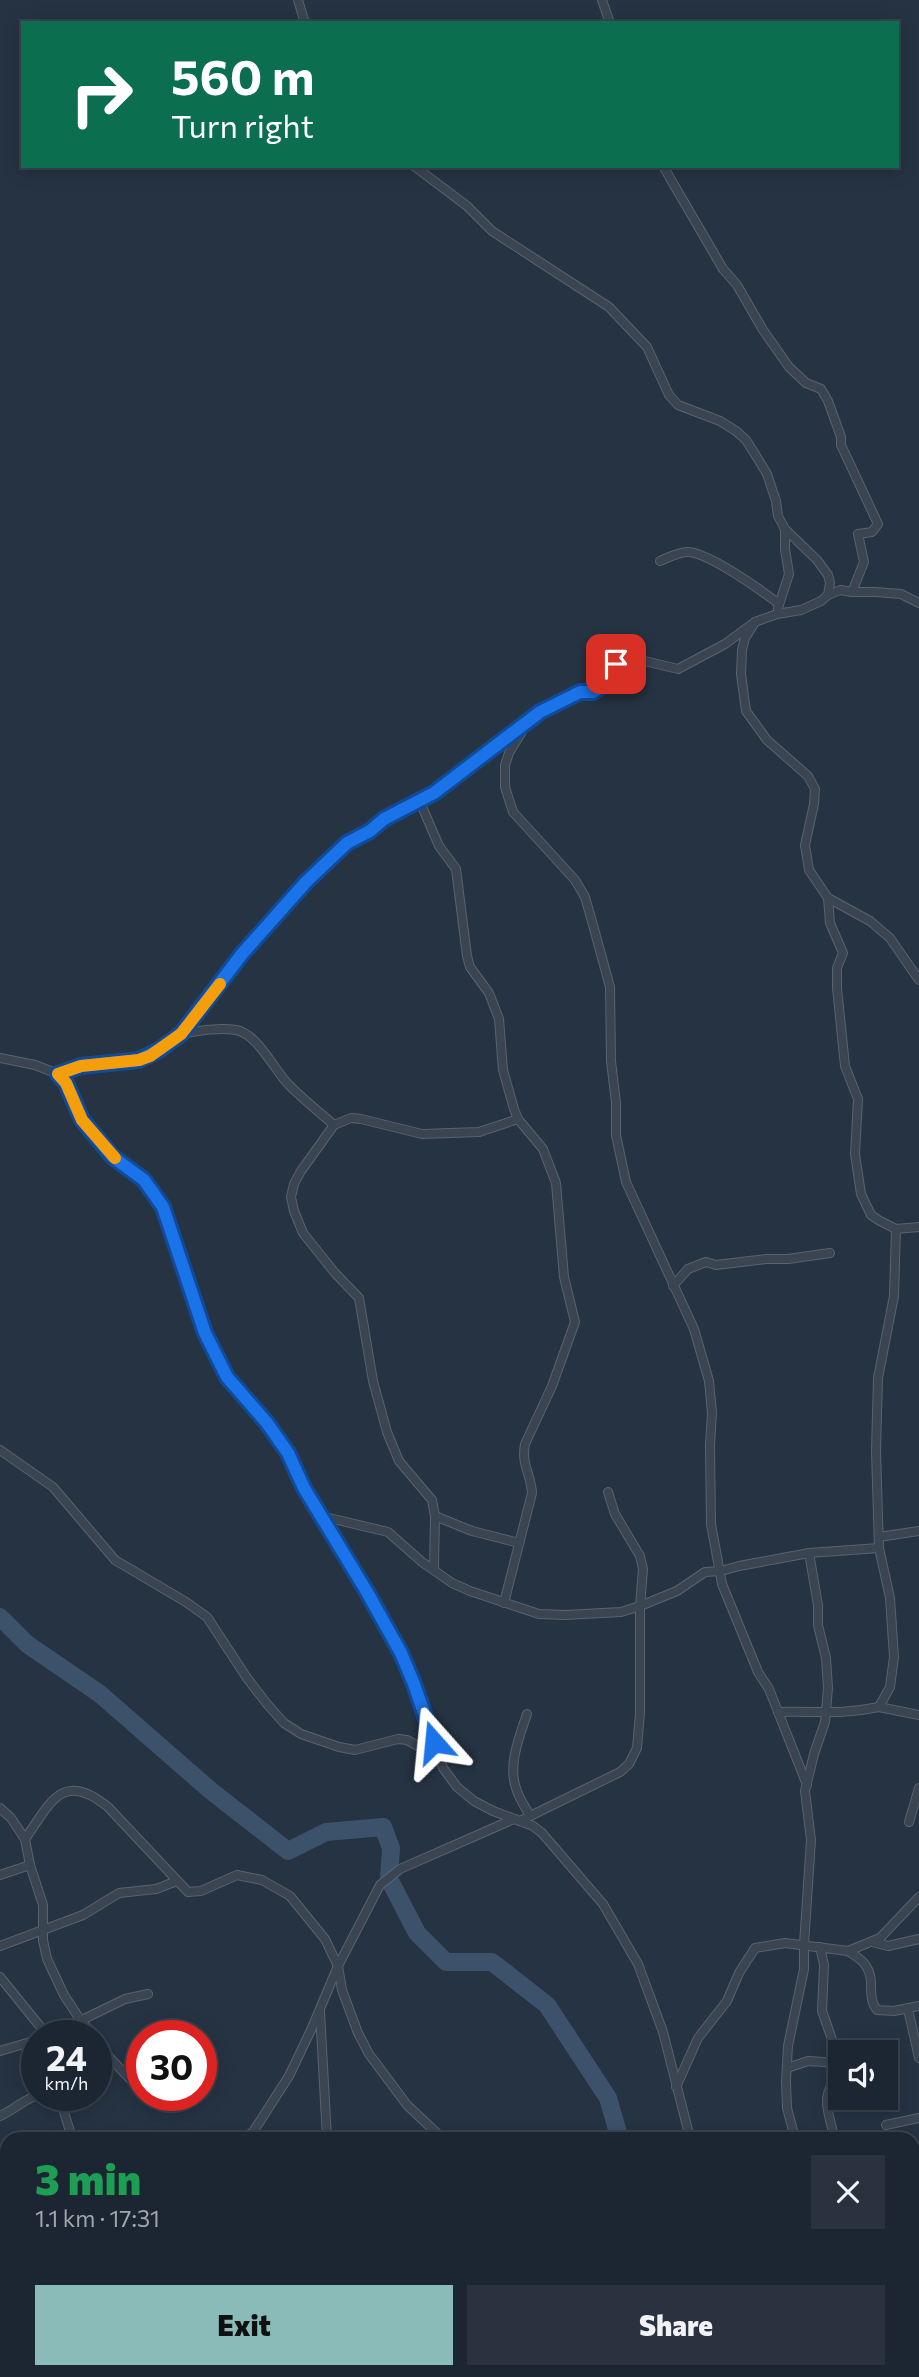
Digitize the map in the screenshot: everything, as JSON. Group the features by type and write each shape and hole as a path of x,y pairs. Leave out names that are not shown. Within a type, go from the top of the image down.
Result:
{"street":[{"path":"298,0 304,21"},
{"path":"602,0 609,21"},
{"path":"417,168 467,206 492,231 609,307 647,347 669,395 678,405 719,421 746,440 767,474 778,516 785,529 817,560 828,575 831,583 828,595"},
{"path":"664,168 723,269 737,285 763,330 789,367 806,383 821,389 828,401 841,437 841,445 878,524 872,532 858,534 864,562 852,592"},
{"path":"777,614 789,574 785,529"},
{"path":"660,561 686,552 699,556 735,572 779,604"},
{"path":"58,1074 81,1066 139,1060 181,1034 242,954 306,882 347,843 370,831 384,819 421,802 529,720 580,692 593,692 603,686 608,673 616,664 632,658 678,669 726,644 755,622 777,614 801,610 840,590 901,594 919,603"},
{"path":"755,622 745,638 742,650 741,674 747,711 766,740 808,776 816,789 807,831 806,854 809,870 828,898 870,921 884,932 919,980"},
{"path":"529,720 509,752 505,765 509,802 518,819 575,880 585,897 610,987 616,1135 626,1182 694,1329 709,1381 712,1413 711,1524 722,1584 807,1785"},
{"path":"421,802 439,846 456,869 467,956 470,967 484,985 499,1019 503,1070 508,1094 519,1119 543,1149 556,1183 564,1277 575,1322 552,1386 525,1444 525,1471 532,1486 532,1493 504,1603"},
{"path":"828,898 830,923 842,953 836,968 845,1066 858,1099 855,1154 860,1194 871,1214 896,1229 919,1227"},
{"path":"181,1034 206,1030 237,1030 246,1035 267,1056 287,1083 334,1125"},
{"path":"0,1058 36,1065 58,1074 66,1083 82,1120 113,1157 144,1180 163,1207 205,1333 227,1377 288,1453 304,1488 401,1653 449,1778 464,1794 493,1811 542,1833 603,1904 629,1945 663,2032 688,2132"},
{"path":"434,1568 435,1516 432,1500 399,1461 387,1432 373,1381 359,1298 303,1233 293,1211 291,1197 294,1184 334,1125 351,1118 422,1134 479,1132 519,1119"},
{"path":"879,1707 890,1688 894,1647 890,1598 879,1548 876,1451 878,1378 894,1296 896,1229"},
{"path":"673,1286 688,1269 706,1262 716,1265 830,1253"},
{"path":"0,1450 52,1487 115,1560 207,1617 247,1678 284,1723 301,1734 339,1748 355,1750 398,1739 407,1740 439,1757"},
{"path":"253,2132 289,2076 338,1966 380,1885 400,1869 530,1816 620,1772 634,1755 640,1713 640,1606 643,1562 617,1518 608,1492"},
{"path":"320,1516 388,1532 422,1562 452,1583 539,1614 621,1612 677,1591 705,1572 809,1553 879,1548"},
{"path":"435,1516 472,1531 519,1543"},
{"path":"879,1537 919,1531"},
{"path":"794,2132 787,2108 787,2067 793,2018 804,1969 811,1840 805,1801 814,1754 824,1726 828,1688 809,1553"},
{"path":"778,1712 857,1712 879,1707 919,1715"},
{"path":"527,1714 514,1758 513,1773 515,1787 530,1816"},
{"path":"909,1822 919,1787"},
{"path":"25,1839 44,1809 57,1796 66,1792 84,1792 107,1807 183,1889 194,1893 237,1875 262,1880 290,1896 325,1939 338,1966 342,1990 358,2033 369,2054 407,2105 436,2132"},
{"path":"0,1808 11,1818 25,1839 43,1905 47,1959 64,1995 80,2020"},
{"path":"0,1875 30,1865"},
{"path":"0,1946 83,1915 119,1893 156,1889 177,1881"},
{"path":"676,2087 698,2038 727,2001 751,1952 770,1944 804,1944 848,1951 872,1942 891,1928 917,1901"},
{"path":"872,1942 888,1945 919,1939"},
{"path":"820,1947 824,1965 822,2011 832,2040"},
{"path":"848,1951 867,1966 871,1978 870,1998 874,2008 884,2012 919,2006"},
{"path":"0,1977 36,2020"},
{"path":"83,2020 125,1999 148,1994"},
{"path":"908,2008 919,2058"},
{"path":"320,2010 327,2132"},
{"path":"0,2051 21,2045"},
{"path":"112,2060 126,2075"},
{"path":"787,2067 808,2061 828,2062"},
{"path":"828,2090 828,2110"},
{"path":"0,2116 21,2104"},
{"path":"828,2110 833,2132"},
{"path":"64,2111 70,2132"},
{"path":"886,2125 919,2118"}],"waterway":[{"path":"0,1617 27,1644 100,1694 210,1790 288,1851 326,1832 383,1827 391,1848 389,1879 417,1933 446,1962 492,1962 547,2005 608,2098 618,2132"}],"slow traffic":[{"path":"115,1158 82,1120 66,1083 58,1074 81,1066 139,1060 150,1056 181,1034 220,984"}],"route":[{"path":"434,1742 401,1653 367,1592 304,1488 288,1453 267,1423 227,1377 205,1333 163,1207 144,1180 113,1157 82,1120 66,1083 58,1074 81,1066 139,1060 150,1056 181,1034 218,989 242,954 306,882 347,843 370,831 384,819 421,802 540,712 580,692 593,692 603,686 608,673 616,664"}]}
